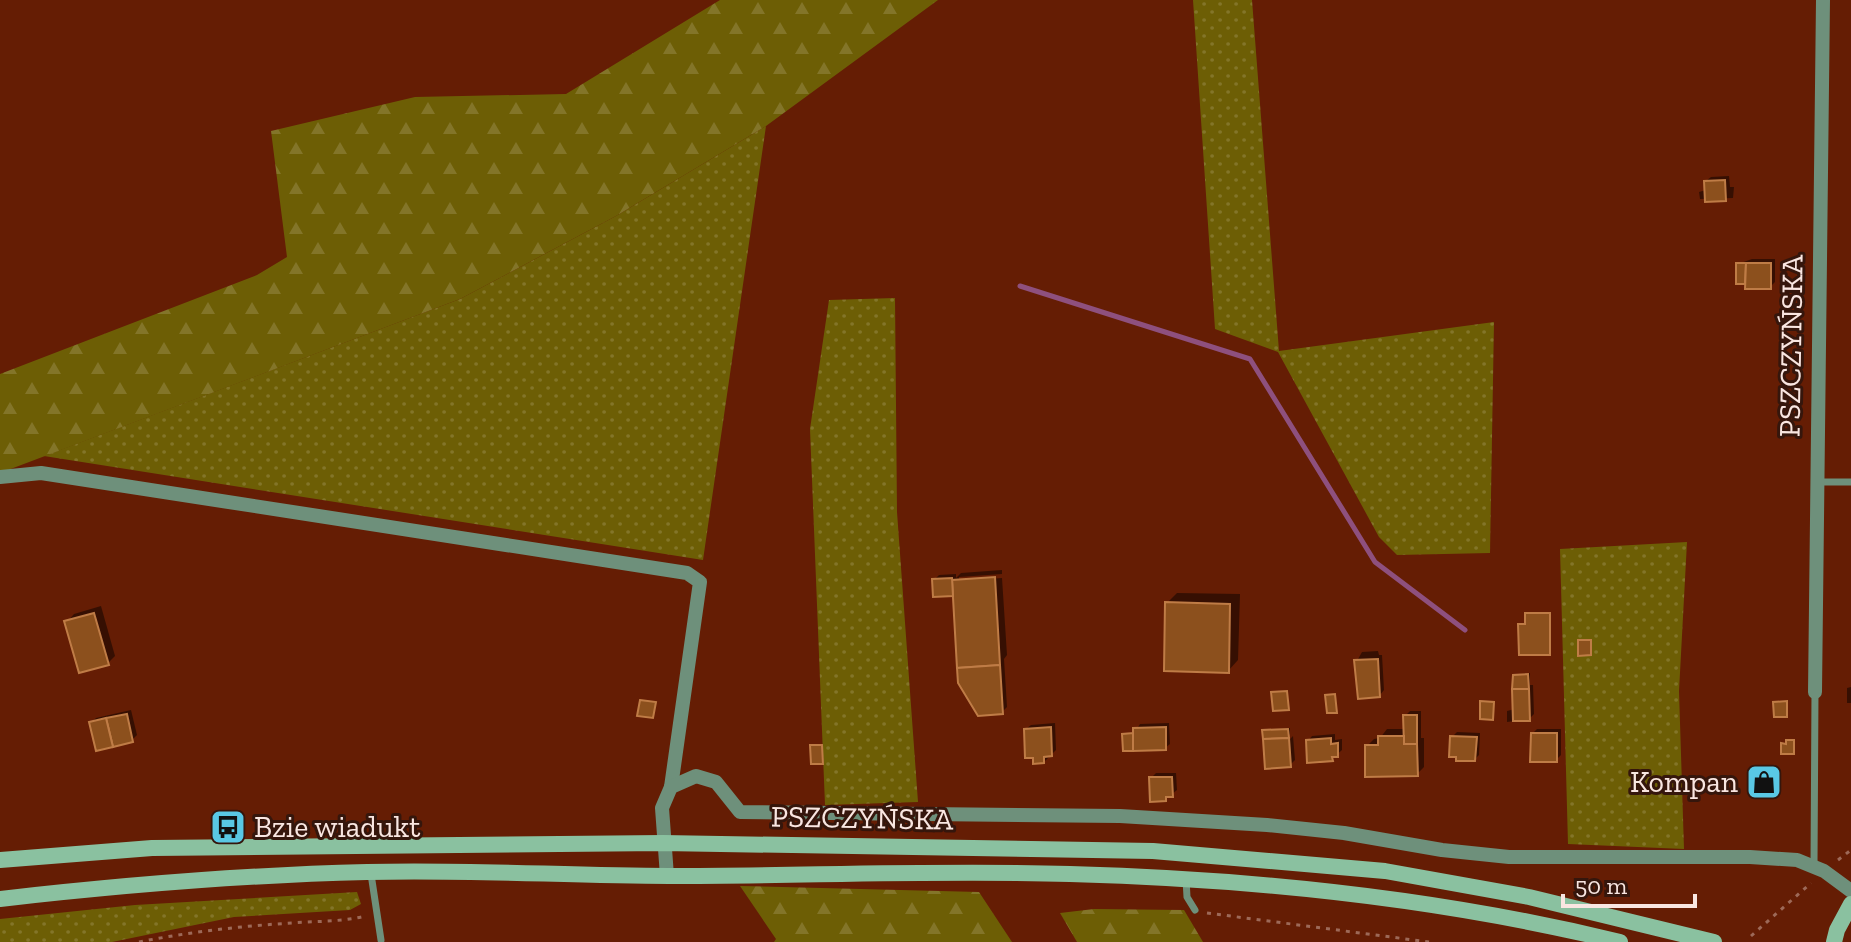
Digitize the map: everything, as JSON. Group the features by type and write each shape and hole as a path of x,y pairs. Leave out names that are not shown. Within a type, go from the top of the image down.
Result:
{"main road":[{"name":"PSZCZYŃSKA","path":"0,860 166,848 663,843 1153,851 1385,871 1529,897 1714,942"},
{"name":"PSZCZYŃSKA","path":"0,899 258,876 371,871 667,876 975,873 1186,879 1364,894 1484,913 1620,942"},
{"path":"1822,942 1835,936 1851,904"}],"street":[{"name":"PSZCZYŃSKA","path":"1815,692 1823,0"},
{"path":"0,477 41,473 687,573 700,582 671,787 662,808 667,876"},
{"path":"671,787 696,776 716,782 740,812 1120,816 1344,833 1442,850 1509,857 1750,857 1797,860 1819,869 1851,891"}],"lane":[{"path":"1818,482 1851,482"},
{"path":"1815,692 1819,869"},
{"path":"371,871 381,940"},
{"path":"1186,879 1187,897 1195,910"}],"path":[{"path":"1751,936 1819,869 1851,850"},
{"path":"1195,910 1224,917 1429,942"},
{"path":"139,942 278,924 347,921 377,914"}],"green space":[{"path":"720,0 938,0 766,126 616,216 460,299 0,473 0,374 257,275 287,257 271,131 415,97 566,94"},
{"path":"1193,0 1252,0 1279,351 1494,322 1490,553 1397,555 1379,537 1278,352 1215,329"},
{"path":"766,126 703,560 44,456 460,299 616,216"},
{"path":"895,298 897,512 918,802 825,805 810,429 829,300"},
{"path":"1687,542 1679,691 1684,849 1568,844 1560,549"},
{"path":"740,886 979,892 1012,942 774,942 776,939"},
{"path":"357,892 361,904 350,910 234,917 112,942 0,942 0,919 135,905"},
{"path":"1094,909 1184,910 1203,942 1077,942 1060,913"}],"building":[{"path":"1725,180 1726,201 1705,202 1704,181"},
{"path":"1736,263 1746,263 1745,284 1736,284"},
{"path":"1746,263 1771,263 1771,289 1745,289"},
{"path":"995,577 1000,665 957,668 952,580"},
{"path":"952,578 953,596 933,597 932,579"},
{"path":"1165,602 1230,604 1229,673 1164,671"},
{"path":"94,613 109,665 79,673 64,621"},
{"path":"1525,613 1550,613 1550,655 1519,655 1518,624 1525,624"},
{"path":"1578,640 1591,640 1591,655 1578,656"},
{"path":"1378,659 1380,697 1358,699 1354,660"},
{"path":"1000,665 1003,714 978,716 958,683 957,668"},
{"path":"1528,674 1529,689 1512,689 1513,675"},
{"path":"1512,689 1529,689 1530,721 1513,721"},
{"path":"1287,691 1289,710 1273,711 1271,692"},
{"path":"1335,694 1337,713 1327,713 1325,695"},
{"path":"640,700 656,702 653,718 637,716"},
{"path":"1480,701 1494,702 1493,720 1480,719"},
{"path":"1787,701 1787,717 1774,717 1773,702"},
{"path":"127,714 133,742 113,747 106,718"},
{"path":"1403,715 1417,715 1417,744 1404,744"},
{"path":"106,718 113,747 96,751 89,722"},
{"path":"1051,727 1052,756 1044,757 1044,763 1033,764 1033,758 1025,758 1024,729"},
{"path":"1166,727 1166,750 1133,751 1133,728"},
{"path":"1288,729 1289,738 1263,739 1262,730"},
{"path":"1133,733 1133,751 1123,751 1122,734"},
{"path":"1531,733 1557,733 1557,762 1530,762"},
{"path":"1378,736 1404,736 1404,744 1417,744 1418,776 1365,777 1365,745 1378,745"},
{"path":"1450,736 1477,737 1475,761 1456,761 1456,757 1449,757"},
{"path":"1289,738 1291,767 1265,769 1263,739"},
{"path":"1331,738 1331,744 1338,743 1338,757 1332,757 1333,761 1307,763 1306,740"},
{"path":"1786,740 1794,740 1794,754 1781,754 1781,743 1786,744"},
{"path":"810,745 822,745 823,764 811,764"},
{"path":"1149,777 1172,777 1173,797 1166,797 1166,801 1150,802"}],"waterway":[{"path":"1020,286 1250,359 1375,562 1465,630"}],"place":[{"name":"Kompan","path":"1764,782"},
{"name":"Bzie wiadukt","path":"228,827"}]}
